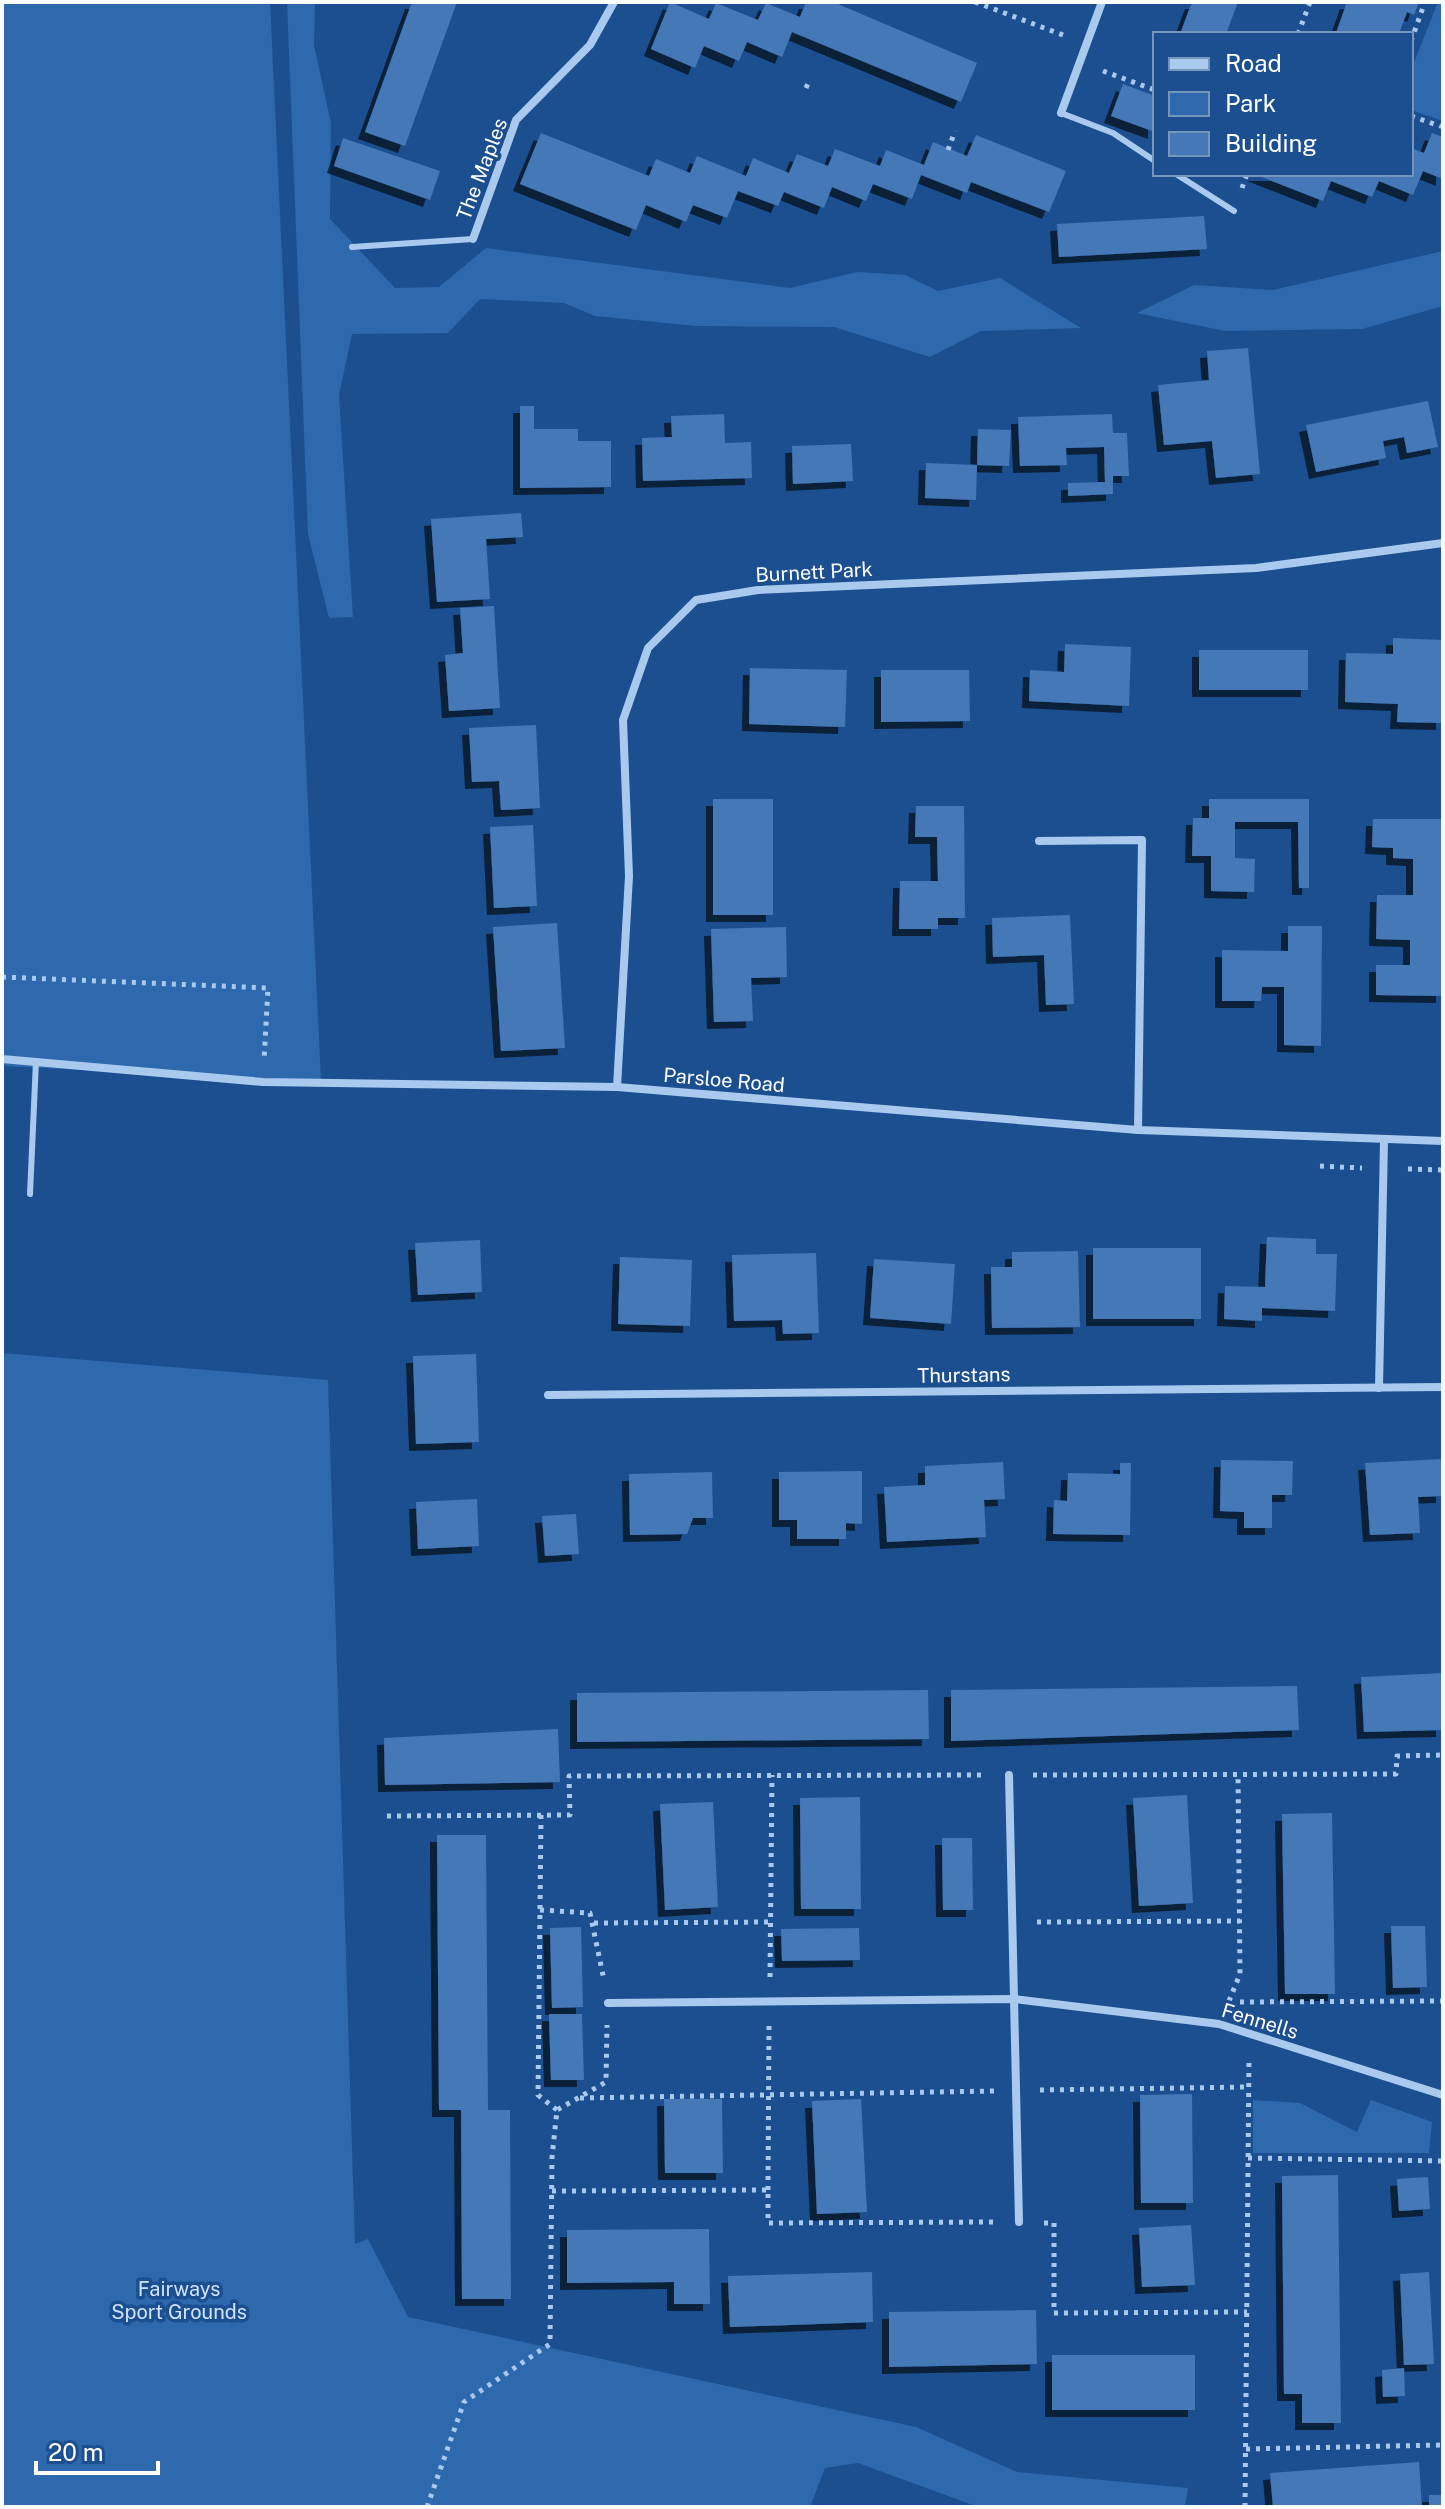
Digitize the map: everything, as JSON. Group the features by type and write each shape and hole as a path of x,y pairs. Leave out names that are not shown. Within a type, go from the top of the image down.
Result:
{"street":[{"name":"The Maples","path":"473,239 516,120 590,45 614,2"},
{"path":"1061,113 1102,2"},
{"name":"Burnett Park","path":"617,1087 629,876 623,720 648,648 696,600 758,590 1256,568 1443,543"},
{"path":"1039,841 1142,840 1138,1130"},
{"name":"Parsloe Road","path":"2,1059 263,1082 617,1087 1138,1130 1443,1141"},
{"path":"1379,1388 1384,1141"},
{"name":"Thurstans","path":"548,1395 1443,1387"},
{"path":"1009,1775 1019,2222"},
{"name":"Fennells","path":"608,2003 1014,1999 1219,2024 1443,2095"}],"lane":[{"path":"1061,113 1113,133 1153,160"},
{"path":"1179,176 1234,211"},
{"path":"352,247 473,239"},
{"path":"30,1194 36,1061"}],"path":[{"path":"975,2 1087,44"},
{"path":"1299,32 1310,2"},
{"path":"1413,35 1425,2"},
{"path":"1079,63 1153,89"},
{"path":"1413,117 1443,127"},
{"path":"948,150 955,131"},
{"path":"2,977 268,988 263,1082"},
{"path":"387,1816 570,1815 569,1776 1396,1774 1397,1756 1443,1755"},
{"path":"1219,2024 1240,1974 1238,1775"},
{"path":"541,1815 538,2095 557,2110"},
{"path":"540,1910 590,1913 608,2003 606,2082 557,2110"},
{"path":"1012,1922 1240,1921"},
{"path":"594,1923 770,1922"},
{"path":"1228,2003 1443,2001"},
{"path":"1245,2507 1249,2033"},
{"path":"579,2098 1248,2087"},
{"path":"427,2507 464,2402 550,2344 552,2191 557,2110"},
{"path":"1248,2158 1443,2161"},
{"path":"552,2191 768,2190 768,2223 1054,2223 1054,2313 1247,2312"},
{"path":"1246,2449 1443,2445"}],"green space":[{"path":"2,2 270,2 321,1081 2,1066"},
{"path":"287,2 315,2 314,45 331,123 330,219 395,288 439,287 486,248 790,288 857,272 905,275 938,291 1000,278 1081,328 981,331 930,357 834,327 696,326 595,316 564,303 480,299 448,333 352,334 339,395 353,617 329,618 308,534"},
{"path":"1438,2 1443,2 1443,121 1413,111 1413,65"},
{"path":"1443,251 1443,306 1362,329 1225,331 1137,313 1194,285 1273,290"},
{"name":"Fairways Sport Grounds","path":"2,1353 328,1380 355,2244 368,2239 408,2317 916,2427 1017,2472 1188,2488 1185,2507 978,2507 858,2463 825,2468 810,2507 2,2507"},
{"path":"1253,2100 1300,2103 1357,2132 1371,2100 1432,2122 1429,2153 1253,2153"}],"building":[{"path":"412,2 457,2 405,146 365,132"},
{"path":"670,2 709,19 716,3 758,20 766,3 800,17 806,2 833,2 977,63 961,102 792,32 782,57 747,42 739,61 704,46 695,68 651,49"},
{"path":"1192,2 1238,2 1227,32 1181,32"},
{"path":"1347,2 1419,2 1414,15 1407,12 1400,32 1336,32"},
{"path":"1123,84 1153,95 1153,131 1111,116"},
{"path":"541,133 649,176 656,159 690,173 697,156 746,176 753,158 789,173 797,154 828,166 835,149 880,166 886,150 924,165 933,142 967,156 976,135 1066,171 1049,212 971,182 967,193 921,175 912,199 873,184 866,201 832,187 824,208 784,192 778,206 738,191 727,218 693,205 686,222 646,205 636,230 520,184"},
{"path":"1432,133 1443,137 1443,179 1423,171 1413,195 1379,181 1372,197 1331,181 1323,201 1259,176 1413,176 1413,149 1424,153"},
{"path":"343,138 440,171 430,200 334,166"},
{"path":"1204,216 1207,249 1059,257 1057,224"},
{"path":"1248,348 1260,474 1216,478 1212,441 1164,445 1158,385 1209,380 1207,351"},
{"path":"1428,401 1438,447 1407,453 1404,437 1383,441 1386,458 1316,472 1306,425"},
{"path":"520,406 534,406 534,429 578,429 578,441 611,441 611,487 520,488"},
{"path":"724,414 725,443 751,442 752,478 643,481 642,438 672,437 671,416"},
{"path":"1112,414 1113,433 1127,433 1129,476 1113,476 1113,494 1068,496 1068,483 1105,482 1104,447 1066,448 1067,465 1020,466 1018,417"},
{"path":"978,429 1011,430 1009,466 977,465"},
{"path":"851,444 853,481 793,484 792,446"},
{"path":"926,463 977,465 976,500 925,498"},
{"path":"521,513 523,537 486,539 490,599 437,602 431,519"},
{"path":"494,606 500,708 449,711 445,655 463,653 460,608"},
{"path":"1393,638 1443,640 1443,723 1397,722 1398,704 1345,702 1346,653 1393,654"},
{"path":"1065,644 1131,647 1129,706 1029,701 1030,670 1064,672"},
{"path":"1199,650 1308,650 1308,690 1199,690"},
{"path":"750,668 847,670 845,727 749,724"},
{"path":"881,670 969,670 970,721 881,722"},
{"path":"536,725 540,808 501,810 499,781 472,782 469,728"},
{"path":"713,799 773,799 773,915 713,915"},
{"path":"1209,799 1309,799 1309,888 1299,888 1298,822 1235,822 1235,858 1255,859 1254,892 1211,891 1211,856 1192,856 1193,818 1209,818"},
{"path":"916,806 964,806 965,918 938,918 938,929 899,929 900,881 938,881 937,837 915,837"},
{"path":"1373,819 1443,819 1443,996 1376,995 1376,965 1410,965 1410,940 1376,939 1377,895 1413,895 1413,859 1393,858 1393,848 1372,847"},
{"path":"533,825 537,906 494,908 490,827"},
{"path":"1070,915 1074,1004 1046,1005 1044,955 993,957 992,918"},
{"path":"557,923 565,1048 501,1051 493,927"},
{"path":"1288,926 1322,926 1321,1046 1284,1045 1284,987 1262,987 1261,1001 1222,1001 1222,950 1288,951"},
{"path":"786,927 787,977 751,978 753,1021 714,1022 711,929"},
{"path":"1267,1237 1316,1239 1316,1254 1337,1254 1335,1311 1262,1308 1262,1321 1224,1319 1225,1286 1265,1287"},
{"path":"480,1240 482,1292 418,1295 415,1243"},
{"path":"1093,1248 1201,1248 1201,1319 1093,1319"},
{"path":"1078,1251 1080,1327 992,1328 991,1267 1012,1267 1012,1252"},
{"path":"816,1253 819,1333 783,1334 782,1320 734,1321 732,1255"},
{"path":"620,1257 692,1260 690,1326 618,1324"},
{"path":"874,1259 955,1264 951,1324 870,1318"},
{"path":"476,1354 479,1442 416,1444 413,1356"},
{"path":"1443,1459 1443,1496 1418,1497 1420,1533 1370,1535 1365,1463"},
{"path":"1221,1460 1293,1461 1292,1495 1272,1495 1272,1528 1244,1528 1244,1512 1220,1511"},
{"path":"1003,1462 1005,1499 984,1500 986,1537 887,1542 884,1487 925,1485 925,1466"},
{"path":"1120,1463 1131,1463 1130,1535 1053,1534 1054,1500 1067,1501 1068,1473 1120,1474"},
{"path":"862,1471 862,1524 846,1523 846,1539 797,1539 797,1520 779,1520 779,1472"},
{"path":"712,1472 713,1518 693,1518 687,1534 630,1535 629,1474"},
{"path":"477,1499 479,1546 418,1549 416,1502"},
{"path":"576,1514 579,1554 545,1556 542,1516"},
{"path":"1443,1673 1443,1730 1364,1732 1361,1677"},
{"path":"1297,1686 1299,1730 951,1741 951,1690"},
{"path":"928,1690 929,1739 577,1742 577,1693"},
{"path":"558,1729 560,1782 385,1785 384,1738"},
{"path":"1187,1795 1193,1903 1139,1906 1133,1798"},
{"path":"860,1797 861,1909 801,1909 800,1798"},
{"path":"713,1802 718,1907 665,1910 660,1804"},
{"path":"1332,1813 1335,1994 1285,1994 1282,1814"},
{"path":"437,1835 486,1835 488,2110 510,2110 511,2299 462,2299 461,2110 439,2110"},
{"path":"942,1838 972,1838 973,1910 943,1910"},
{"path":"1391,1926 1425,1926 1427,1987 1393,1988"},
{"path":"581,1927 583,2007 552,2008 550,1928"},
{"path":"859,1928 860,1960 782,1961 781,1929"},
{"path":"549,2014 582,2014 584,2080 551,2080"},
{"path":"1192,2094 1193,2203 1141,2203 1140,2095"},
{"path":"664,2099 722,2099 723,2173 665,2173"},
{"path":"861,2099 867,2212 817,2214 812,2101"},
{"path":"1338,2175 1341,2423 1302,2423 1302,2394 1284,2394 1282,2176"},
{"path":"1428,2177 1430,2209 1399,2211 1397,2179"},
{"path":"1191,2225 1195,2285 1142,2287 1139,2228"},
{"path":"709,2229 710,2304 674,2304 674,2282 567,2283 567,2230"},
{"path":"872,2272 873,2322 730,2327 728,2276"},
{"path":"1429,2272 1434,2364 1404,2365 1400,2274"},
{"path":"1036,2310 1037,2364 889,2367 889,2312"},
{"path":"1052,2355 1195,2355 1195,2410 1052,2410"},
{"path":"1404,2368 1405,2396 1383,2397 1382,2370"},
{"path":"1419,2462 1422,2507 1273,2507 1270,2473"},
{"path":"1429,2495 1443,2495 1443,2507 1429,2507"}]}
